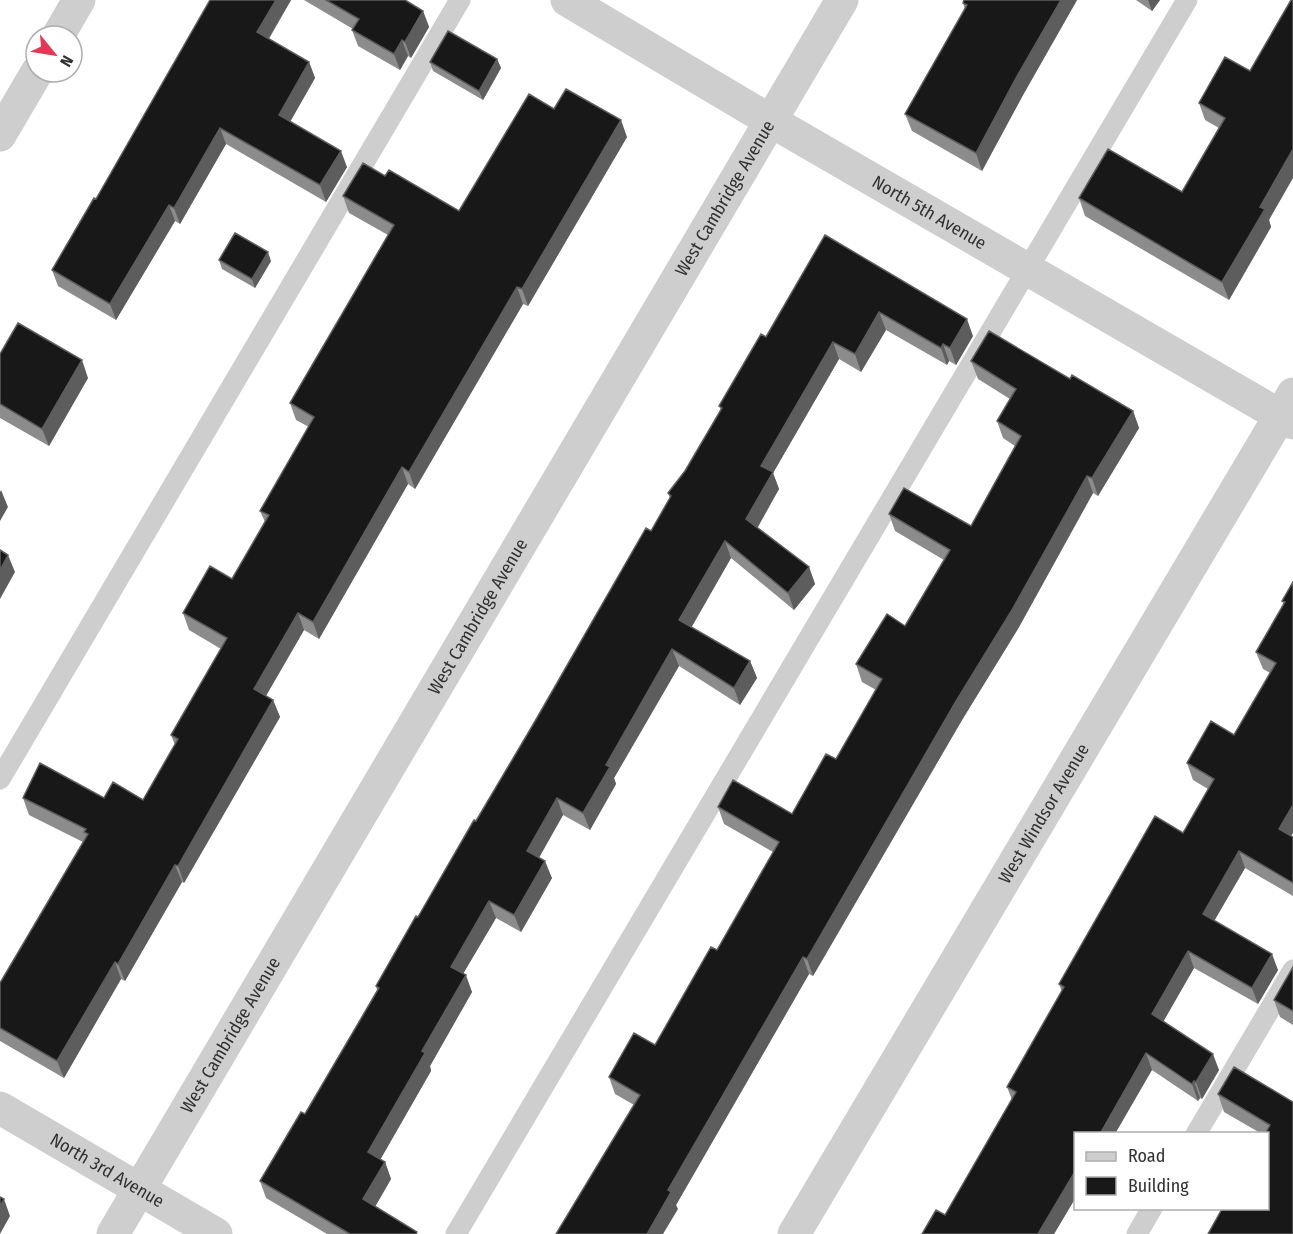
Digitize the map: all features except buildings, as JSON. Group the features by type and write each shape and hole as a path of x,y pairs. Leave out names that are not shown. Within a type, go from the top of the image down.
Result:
{"street":[{"path":"65,24 79,0"},
{"name":"North 5th Avenue","path":"567,0 1027,269 1289,410"},
{"name":"West Cambridge Avenue","path":"113,1234 842,0"},
{"path":"0,135 30,84"},
{"name":"West Windsor Avenue","path":"794,1234 1289,410"},
{"name":"North 3rd Avenue","path":"0,1108 216,1234"}],"lane":[{"path":"0,779 460,0"},
{"path":"456,1234 1187,0"},
{"path":"1197,1132 1293,970"},
{"path":"1137,1234 1151,1210"}]}
